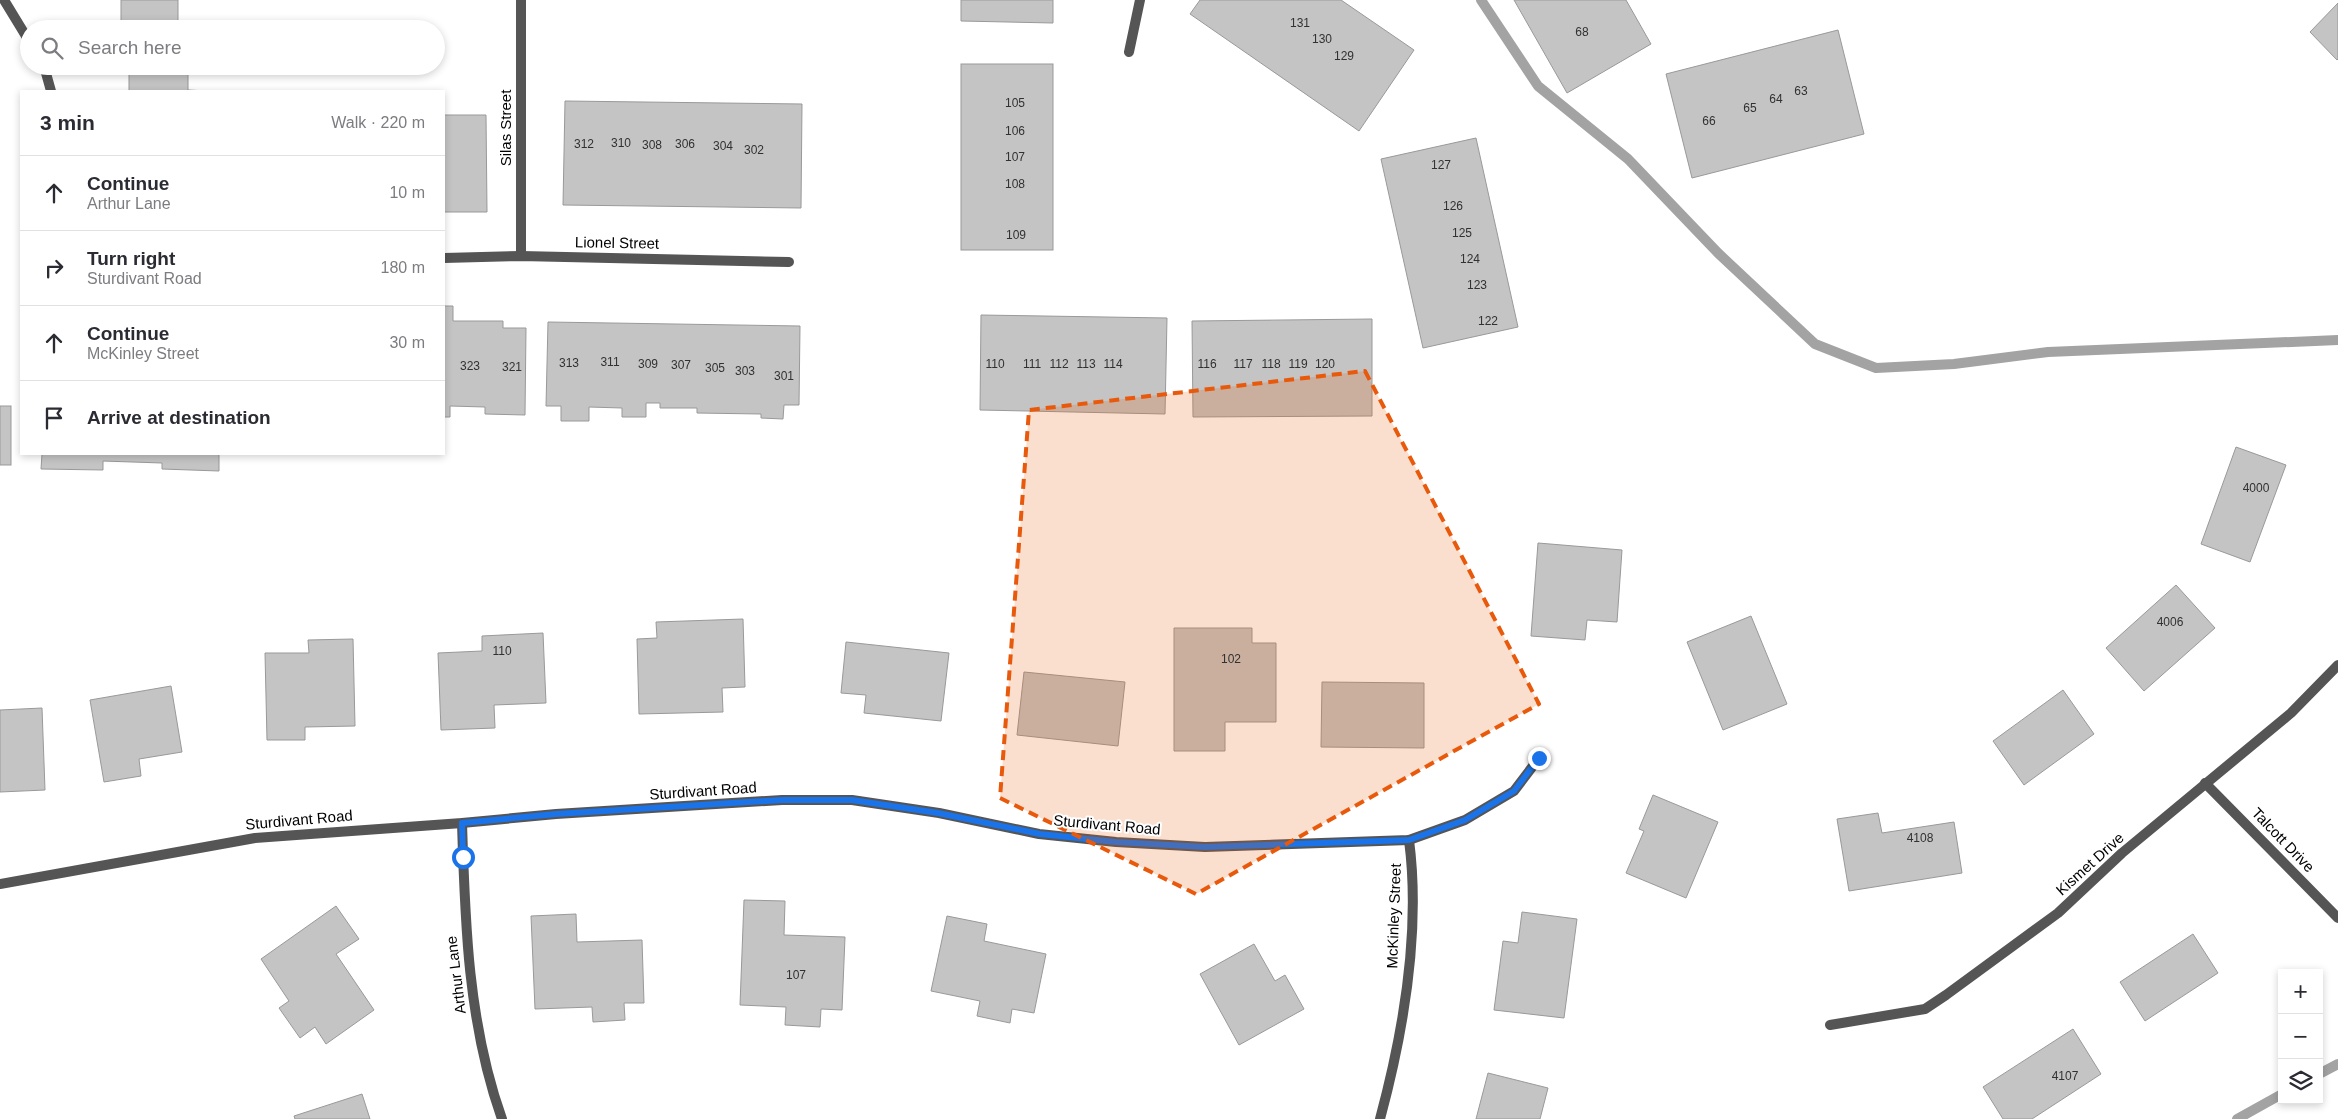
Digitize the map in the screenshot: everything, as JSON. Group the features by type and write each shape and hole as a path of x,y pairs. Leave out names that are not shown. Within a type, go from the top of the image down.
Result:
{"street":[{"path":"4,0 20,26"},
{"name":"Silas Street","path":"521,0 521,256"},
{"path":"1129,52 1140,0"},
{"path":"47,75 51,90"},
{"name":"Lionel Street","path":"445,258 521,256 789,262"},
{"name":"Kismet Drive","path":"1830,1025 1925,1009 1946,995 2058,913 2122,853 2291,713 2338,665"},
{"path":"1409,840 1465,820 1514,791 1539,758"},
{"name":"Talcott Drive","path":"2205,783 2338,918"},
{"name":"Sturdivant Road","path":"0,884 255,838 462,823 556,814 782,800 852,800 938,813 1040,834 1116,842 1205,847 1409,840"},
{"name":"Arthur Lane","path":"462,823 466,939 480,1044 502,1119"},
{"name":"McKinley Street","path":"1380,1119 1391,1078 1406,989 1413,912 1413,867 1409,840"}],"highlighted area":[{"path":"1365,371 1539,704 1196,894 1000,798 1029,410"}],"building":[{"path":"121,0 178,0 178,20 121,20"},
{"path":"961,0 1053,0 1053,23 961,21"},
{"path":"1200,0 1341,0 1414,50 1359,131 1190,14"},
{"path":"1514,0 1626,0 1651,44 1567,93"},
{"path":"2338,3 2338,59 2337,60 2310,32"},
{"path":"1838,30 1864,134 1692,178 1666,74"},
{"path":"961,64 1053,64 1053,250 961,250"},
{"path":"129,75 188,75 188,90 129,90"},
{"path":"565,101 802,104 801,208 563,205"},
{"path":"445,115 486,115 487,212 445,212"},
{"path":"1476,138 1518,327 1423,348 1381,159"},
{"path":"445,306 453,306 453,321 503,321 503,328 526,328 525,415 485,414 485,407 450,406 450,417 445,417"},
{"path":"981,315 1167,318 1165,414 980,410"},
{"path":"1372,319 1372,416 1193,417 1192,321"},
{"path":"548,322 800,326 799,405 784,405 783,419 761,418 761,414 697,413 697,408 660,408 660,403 646,403 646,417 622,417 622,408 589,407 589,421 561,421 561,406 546,406"},
{"path":"0,406 11,406 11,465 0,465"},
{"path":"2236,447 2286,465 2250,562 2201,544"},
{"path":"42,455 219,455 219,471 162,469 162,463 103,461 103,470 41,469"},
{"path":"1538,543 1622,550 1617,622 1587,620 1585,640 1531,636"},
{"path":"2176,585 2215,628 2144,691 2106,648"},
{"path":"1751,616 1787,704 1723,730 1687,642"},
{"path":"743,619 745,687 722,688 723,712 639,714 637,639 657,638 656,622"},
{"path":"1174,628 1252,628 1252,643 1276,643 1276,722 1225,722 1225,751 1174,751"},
{"path":"543,633 546,703 494,705 495,728 441,730 438,653 482,651 482,636"},
{"path":"353,639 355,726 305,727 305,740 267,740 265,653 309,653 308,640"},
{"path":"846,642 949,653 941,721 864,713 866,695 841,693"},
{"path":"1024,672 1125,682 1118,746 1017,735"},
{"path":"1322,682 1424,683 1424,748 1321,747"},
{"path":"171,686 182,752 139,759 141,776 104,782 90,700"},
{"path":"2063,690 2094,734 2024,785 1993,741"},
{"path":"42,708 45,790 0,792 0,710"},
{"path":"1653,795 1718,822 1686,898 1626,873 1644,831 1639,829"},
{"path":"1878,813 1882,833 1954,822 1962,873 1849,891 1837,819"},
{"path":"744,900 785,901 784,935 845,937 842,1010 821,1009 820,1027 785,1025 786,1007 740,1005"},
{"path":"336,906 359,939 336,954 374,1010 326,1044 315,1027 300,1038 279,1008 289,1001 261,959"},
{"path":"1522,912 1577,919 1564,1018 1494,1010 1503,941 1518,943"},
{"path":"576,914 577,942 642,940 644,1003 624,1003 625,1020 593,1022 592,1007 535,1009 531,916"},
{"path":"947,916 987,924 984,941 1046,954 1034,1013 1012,1009 1010,1023 977,1016 980,1001 931,991"},
{"path":"2193,934 2218,973 2145,1021 2120,982"},
{"path":"1254,944 1275,981 1285,975 1304,1009 1239,1045 1200,974"},
{"path":"2073,1029 2101,1074 2032,1119 2003,1119 1983,1087"},
{"path":"1488,1073 1548,1088 1540,1119 1476,1119"},
{"path":"362,1094 370,1119 295,1119 294,1116"}],"waterway":[{"path":"1481,0 1538,86 1628,159 1718,253 1815,344 1876,368 1954,364 2048,352 2338,340"},
{"path":"2323,1072 2338,1064"},
{"path":"2237,1119 2278,1096"}],"route":[{"path":"463,857 462,823 556,814 686,808 782,800 852,800 938,813 1040,834 1116,842 1205,847 1409,840 1465,820 1514,791 1539,758"}]}
